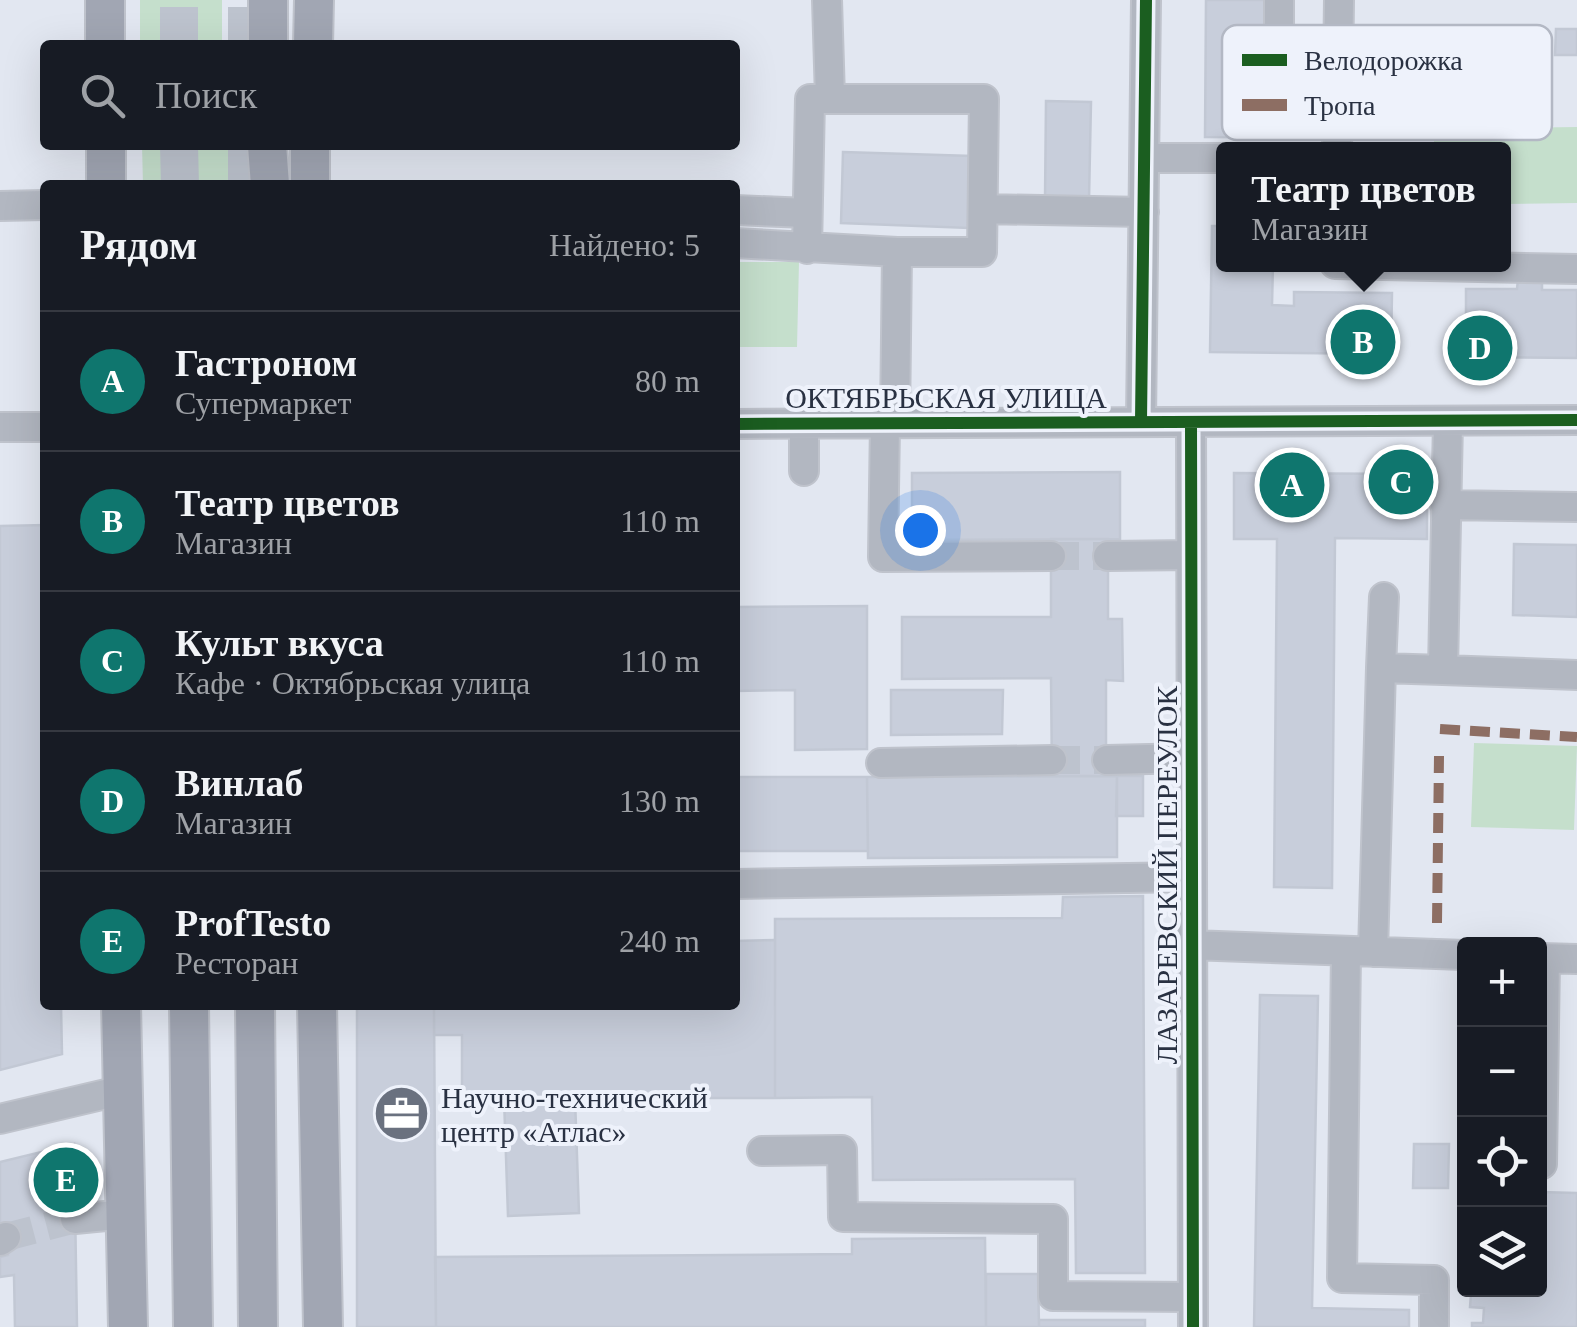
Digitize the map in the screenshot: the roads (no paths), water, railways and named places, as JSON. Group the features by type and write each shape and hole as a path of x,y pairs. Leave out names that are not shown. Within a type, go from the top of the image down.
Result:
{"main road":[{"path":"105,0 105,40"},
{"path":"268,0 268,40"},
{"path":"313,40 314,0"},
{"path":"106,150 106,180"},
{"path":"268,150 270,180"},
{"path":"310,150 310,180"},
{"path":"121,1010 128,1327"},
{"path":"189,1010 193,1327"},
{"path":"255,1010 258,1327"},
{"path":"317,1010 323,1327"}],"street":[{"path":"827,0 830,98"},
{"path":"1141,422 1146,0"},
{"path":"1340,0 1340,25"},
{"path":"740,243 808,250 982,252 984,99 810,98 808,250"},
{"path":"1144,158 1216,158"},
{"path":"0,206 40,206"},
{"path":"983,208 1144,212"},
{"path":"740,210 807,213"},
{"path":"897,252 883,557 1051,556"},
{"path":"1511,268 1577,269"},
{"name":"ОКТЯБРЬСКАЯ УЛИЦА","path":"740,424 1577,420"},
{"path":"1442,670 1448,421"},
{"name":"ЛАЗАРЕВСКИЙ ПЕРЕУЛОК","path":"1191,422 1193,1327"},
{"path":"804,423 804,471"},
{"path":"0,427 40,427"},
{"path":"1445,505 1577,507"},
{"path":"1108,556 1191,554"},
{"path":"1384,597 1336,1287 1434,1280 1434,1327"},
{"path":"1382,668 1577,675"},
{"path":"1106,760 1191,758"},
{"path":"882,762 1052,760"},
{"path":"740,884 1192,877"},
{"path":"1191,945 1457,955"},
{"path":"1547,958 1577,960"},
{"path":"1542,1027 1542,1117"},
{"path":"0,1119 122,1090"},
{"path":"762,1151 842,1150 843,1217 1052,1219 1052,1296 1193,1297"},
{"path":"75,1219 126,1214"}],"tunnel":[{"path":"179,0 179,40"},
{"path":"247,0 247,40"},
{"path":"179,150 180,180"},
{"path":"247,150 247,180"},
{"path":"1051,556 1108,556"},
{"path":"1052,760 1107,760"},
{"path":"6,1237 75,1219"}],"place":[{"name":"Театр цветов","path":"1363,342"},
{"name":"Винлаб","path":"1480,348"},
{"name":"Культ вкуса","path":"1401,482"},
{"name":"Гастроном","path":"1292,485"},
{"name":"Научно-технический центр «Атлас»","path":"402,1114"},
{"name":"ProfTesto","path":"66,1180"}]}
